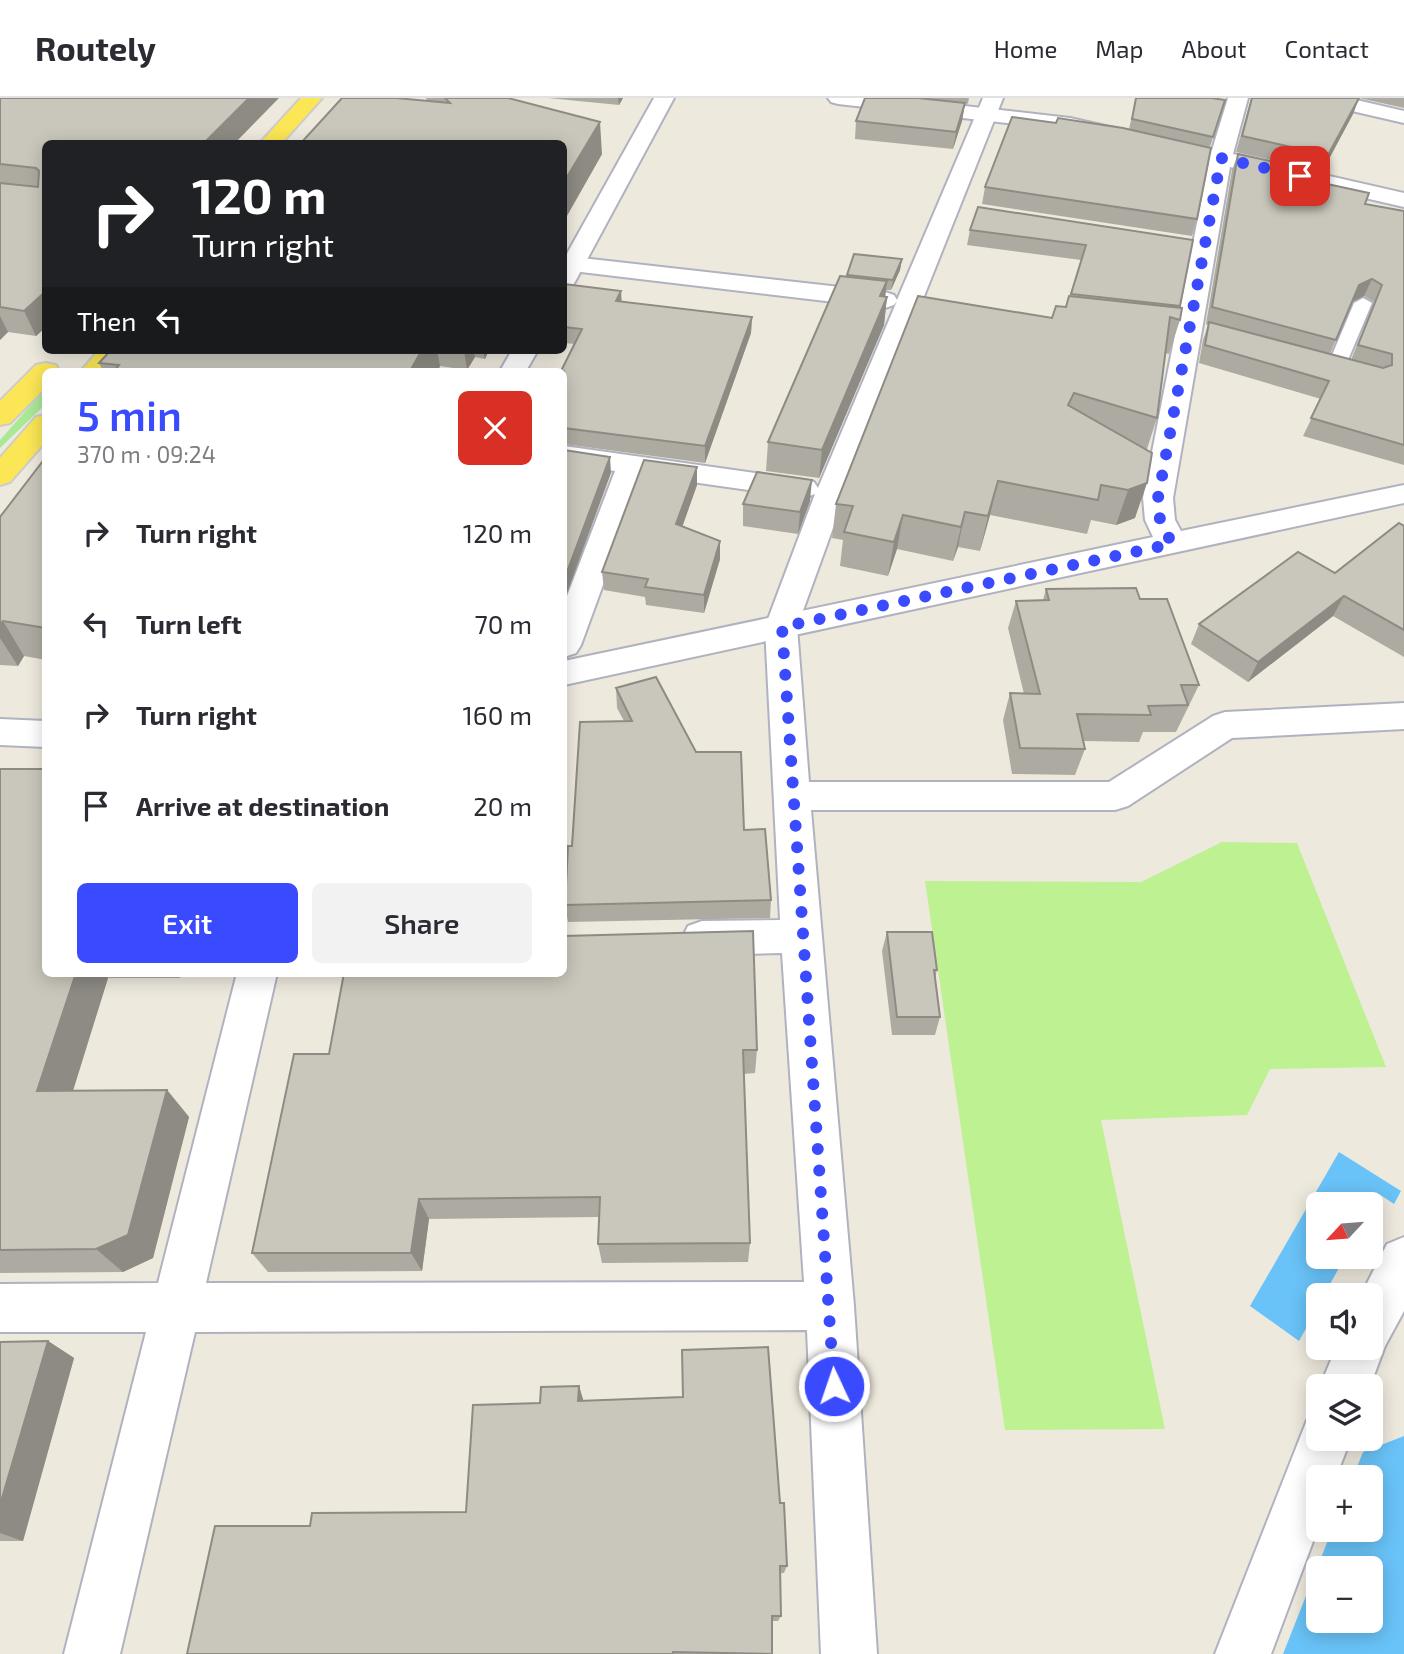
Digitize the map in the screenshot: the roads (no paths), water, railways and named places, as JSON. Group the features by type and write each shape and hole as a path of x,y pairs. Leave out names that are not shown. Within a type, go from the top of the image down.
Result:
{"main road":[{"path":"273,140 312,98"},
{"path":"49,368 63,354"},
{"path":"97,368 109,354"},
{"path":"0,417 42,375"},
{"path":"0,476 42,428"}],"street":[{"path":"567,267 664,98"},
{"path":"838,98 991,106 1404,200"},
{"path":"1172,544 1160,520 1158,498 1195,332 1205,248 1221,158 1238,98"},
{"path":"1320,98 1350,101 1404,117"},
{"path":"849,1654 830,1306 801,936 782,627 831,492 991,106"},
{"path":"949,208 976,212"},
{"path":"1178,244 1205,248"},
{"path":"567,269 936,305"},
{"path":"1163,331 1195,332"},
{"path":"567,455 831,492"},
{"path":"567,637 632,465"},
{"path":"567,672 1404,494"},
{"path":"793,796 1115,796 1225,725 1404,716"},
{"path":"0,732 42,734"},
{"path":"661,939 801,936"},
{"path":"92,1654 256,977"},
{"path":"1383,1302 1404,1261"},
{"path":"0,1308 830,1306"},
{"path":"1243,1654 1320,1451"}],"lane":[{"path":"1336,367 1363,303"}],"water":[{"path":"1339,1152 1401,1191 1394,1204 1383,1197 1383,1192 1316,1192"},
{"path":"1306,1209 1306,1269 1338,1269 1331,1283 1306,1283 1306,1328 1299,1341 1250,1306"}],"waterway":[{"path":"1380,1556 1404,1493"},
{"path":"1344,1654 1351,1633"}]}
